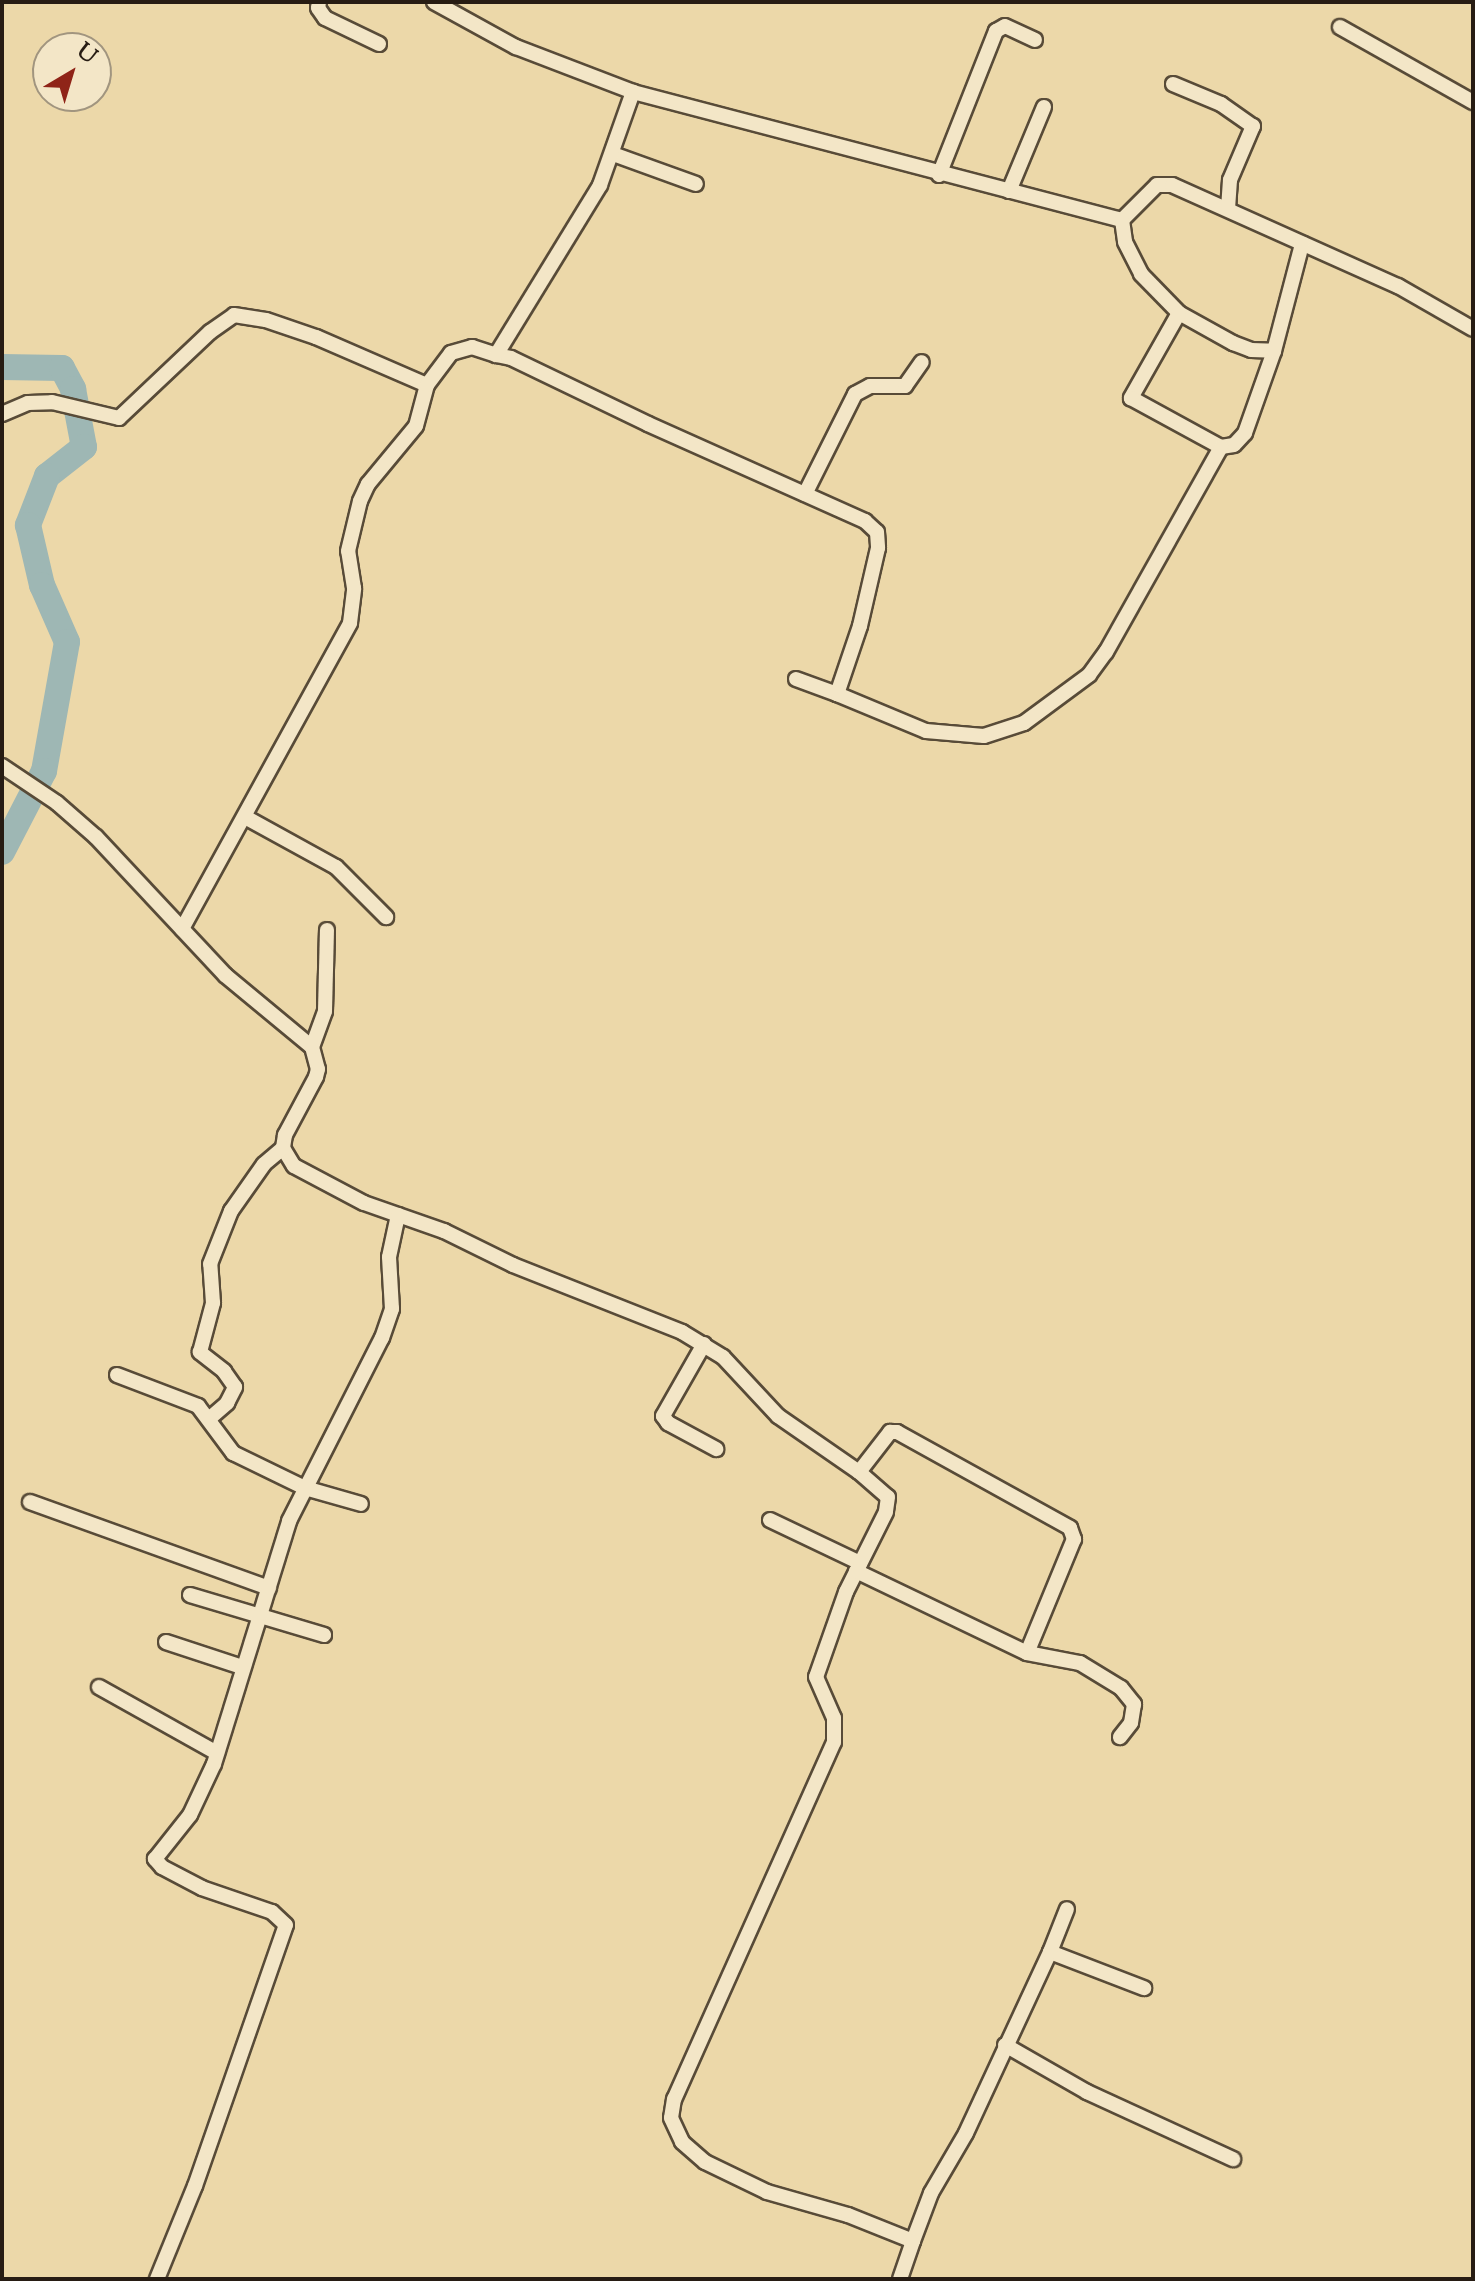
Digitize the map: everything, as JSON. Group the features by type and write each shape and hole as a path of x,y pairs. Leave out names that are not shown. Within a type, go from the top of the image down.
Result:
{"street":[{"path":"319,2 318,8 325,18 379,44"},
{"path":"434,2 516,47 633,92 939,175 1122,220"},
{"path":"939,175 996,31 1005,26 1035,40"},
{"path":"1340,27 1473,102"},
{"path":"1173,84 1221,104 1253,126 1230,180 1228,208"},
{"path":"496,355 576,228 613,154 633,92"},
{"path":"1009,191 1044,107"},
{"path":"613,154 696,184"},
{"path":"1122,220 1157,185 1164,183 1228,208 1398,286 1473,329"},
{"path":"1122,220 1125,242 1141,274 1179,313 1251,350 1274,351"},
{"path":"1179,313 1131,398 1221,447 1234,445 1245,433 1274,351 1302,244"},
{"path":"2,414 28,403 74,406 119,418 210,332 234,315 266,320 316,337 427,385"},
{"path":"182,929 350,623 354,588 348,551 360,501 368,484 416,426 427,385 451,353 463,348 511,358 865,521 877,532 878,548 872,576 837,694"},
{"path":"805,494 855,394 870,386 905,386 922,362"},
{"path":"796,679 926,731 984,736 1024,723 1077,686 1098,664 1221,447"},
{"path":"2,766 57,803 96,837 225,975 312,1047"},
{"path":"245,817 336,867 386,917"},
{"path":"327,930 325,1011 312,1047 318,1069 285,1135 283,1148 294,1166 398,1215 444,1231 513,1265 682,1332 704,1344 723,1357 778,1416 859,1472 888,1497 889,1503 858,1567 816,1677 834,1718 831,1749 674,2099 671,2118 682,2142 705,2162 767,2192 848,2215 913,2241"},
{"path":"210,1418 227,1403 235,1387 224,1371 200,1352 213,1303 213,1255 243,1191 264,1164 283,1148"},
{"path":"157,2279 206,2156 286,1925 272,1912 202,1888 162,1867 155,1859 190,1815 217,1753 281,1542 305,1488 382,1338 392,1309 389,1257 398,1215"},
{"path":"704,1344 663,1416 668,1423 716,1449"},
{"path":"117,1375 186,1400 210,1418 223,1444 233,1453 305,1488 361,1504"},
{"path":"859,1472 890,1432 897,1432 1070,1528 1074,1539 1027,1653"},
{"path":"30,1502 269,1588"},
{"path":"770,1520 1027,1653 1080,1663 1128,1694 1134,1713 1120,1737"},
{"path":"190,1595 324,1635"},
{"path":"166,1642 242,1667"},
{"path":"99,1687 217,1753"},
{"path":"900,2279 931,2193 966,2133 1067,1909"},
{"path":"1050,1952 1144,1988"},
{"path":"1005,2045 1087,2092 1233,2159"}],"waterway":[{"path":"2,367 62,368 73,389 84,447 47,476 28,525 42,585 67,642 44,771 2,852"}]}
